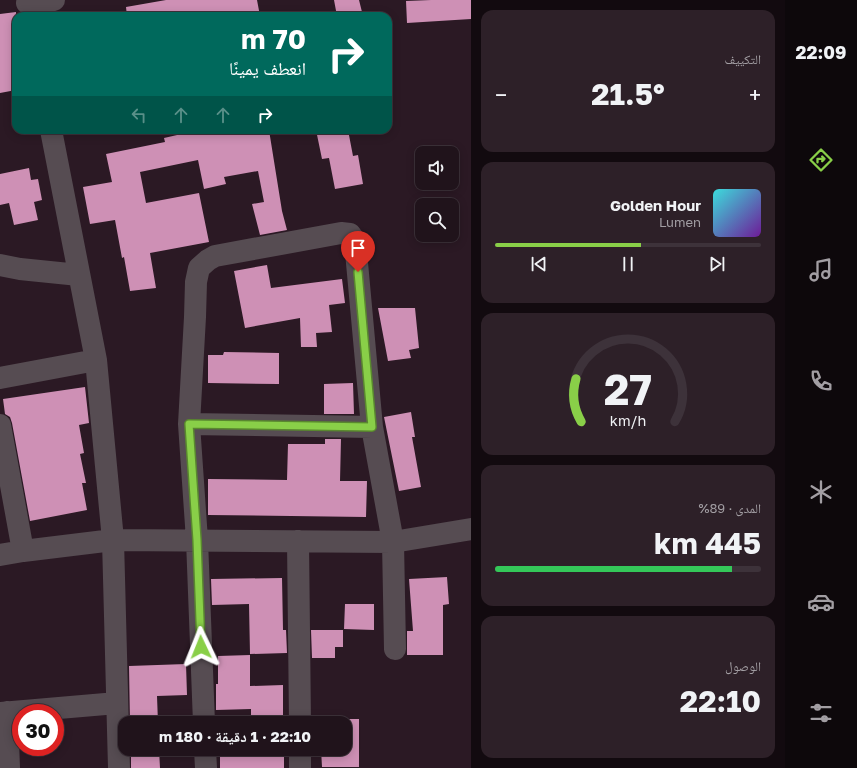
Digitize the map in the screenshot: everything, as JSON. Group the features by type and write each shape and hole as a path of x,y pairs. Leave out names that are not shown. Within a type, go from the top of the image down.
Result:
{"street":[{"path":"28,6 54,0"},
{"path":"52,134 96,360 113,540 119,768"},
{"path":"204,716 197,540 189,424 196,317 196,282 199,268 215,256 341,233 350,234 355,241 372,427 393,542 395,649"},
{"path":"0,265 20,270 79,275"},
{"path":"0,378 96,360"},
{"path":"189,424 372,427"},
{"path":"0,425 23,550"},
{"path":"0,555 23,550 113,540 393,542 471,529"},
{"path":"298,541 300,716"},
{"path":"9,768 4,712 117,703"},
{"path":"205,756 206,768"},
{"path":"300,756 300,768"}],"building":[{"path":"166,0 257,0 259,12 127,12 126,7"},
{"path":"334,0 359,0 362,12 336,12"},
{"path":"471,0 471,19 407,23 406,1"},
{"path":"12,12 12,91 0,93 0,14"},
{"path":"182,134 270,134 282,211 287,230 260,235 252,204 264,202 258,171 224,177 226,184 204,189 198,160 140,172 146,203 199,193 209,242 150,253 156,288 130,291 115,220 90,224 83,187 112,182 106,154 165,142 164,138"},
{"path":"317,134 349,134 353,156 358,155 363,184 335,189 329,158 322,159"},
{"path":"29,168 31,180 38,179 42,200 34,202 38,220 14,225 9,203 0,205 0,174"},
{"path":"267,265 271,288 342,279 345,303 329,305 332,332 316,333 317,347 301,347 300,318 245,328 234,271"},
{"path":"378,308 415,308 419,348 409,350 411,358 388,361"},
{"path":"224,352 279,353 279,384 208,383 208,355 223,355"},
{"path":"353,383 354,414 324,414 324,384"},
{"path":"85,387 89,423 79,425 84,453 80,454 86,483 82,483 87,510 30,521 12,423 10,417 5,414 3,399"},
{"path":"411,412 415,437 412,437 421,487 399,491 384,417"},
{"path":"325,439 341,439 340,481 367,481 366,517 208,515 208,479 287,480 288,444 325,444"},
{"path":"447,577 449,604 443,605 443,655 407,655 407,631 413,631 409,579"},
{"path":"282,578 283,630 286,630 287,653 250,654 249,604 212,605 211,579"},
{"path":"345,604 374,604 374,630 344,629"},
{"path":"311,630 343,630 343,647 335,647 335,658 312,658"},
{"path":"250,655 250,686 283,685 283,716 251,716 251,709 216,710 218,656"},
{"path":"186,664 187,695 157,696 158,716 130,716 129,666"},
{"path":"352,719 359,719 359,767 322,767 321,756 352,756"},
{"path":"131,756 159,756 160,768 131,768"},
{"path":"220,756 284,756 284,768 220,768"}],"route":[{"path":"201,647 197,540 189,424 372,427 358,272"}]}
